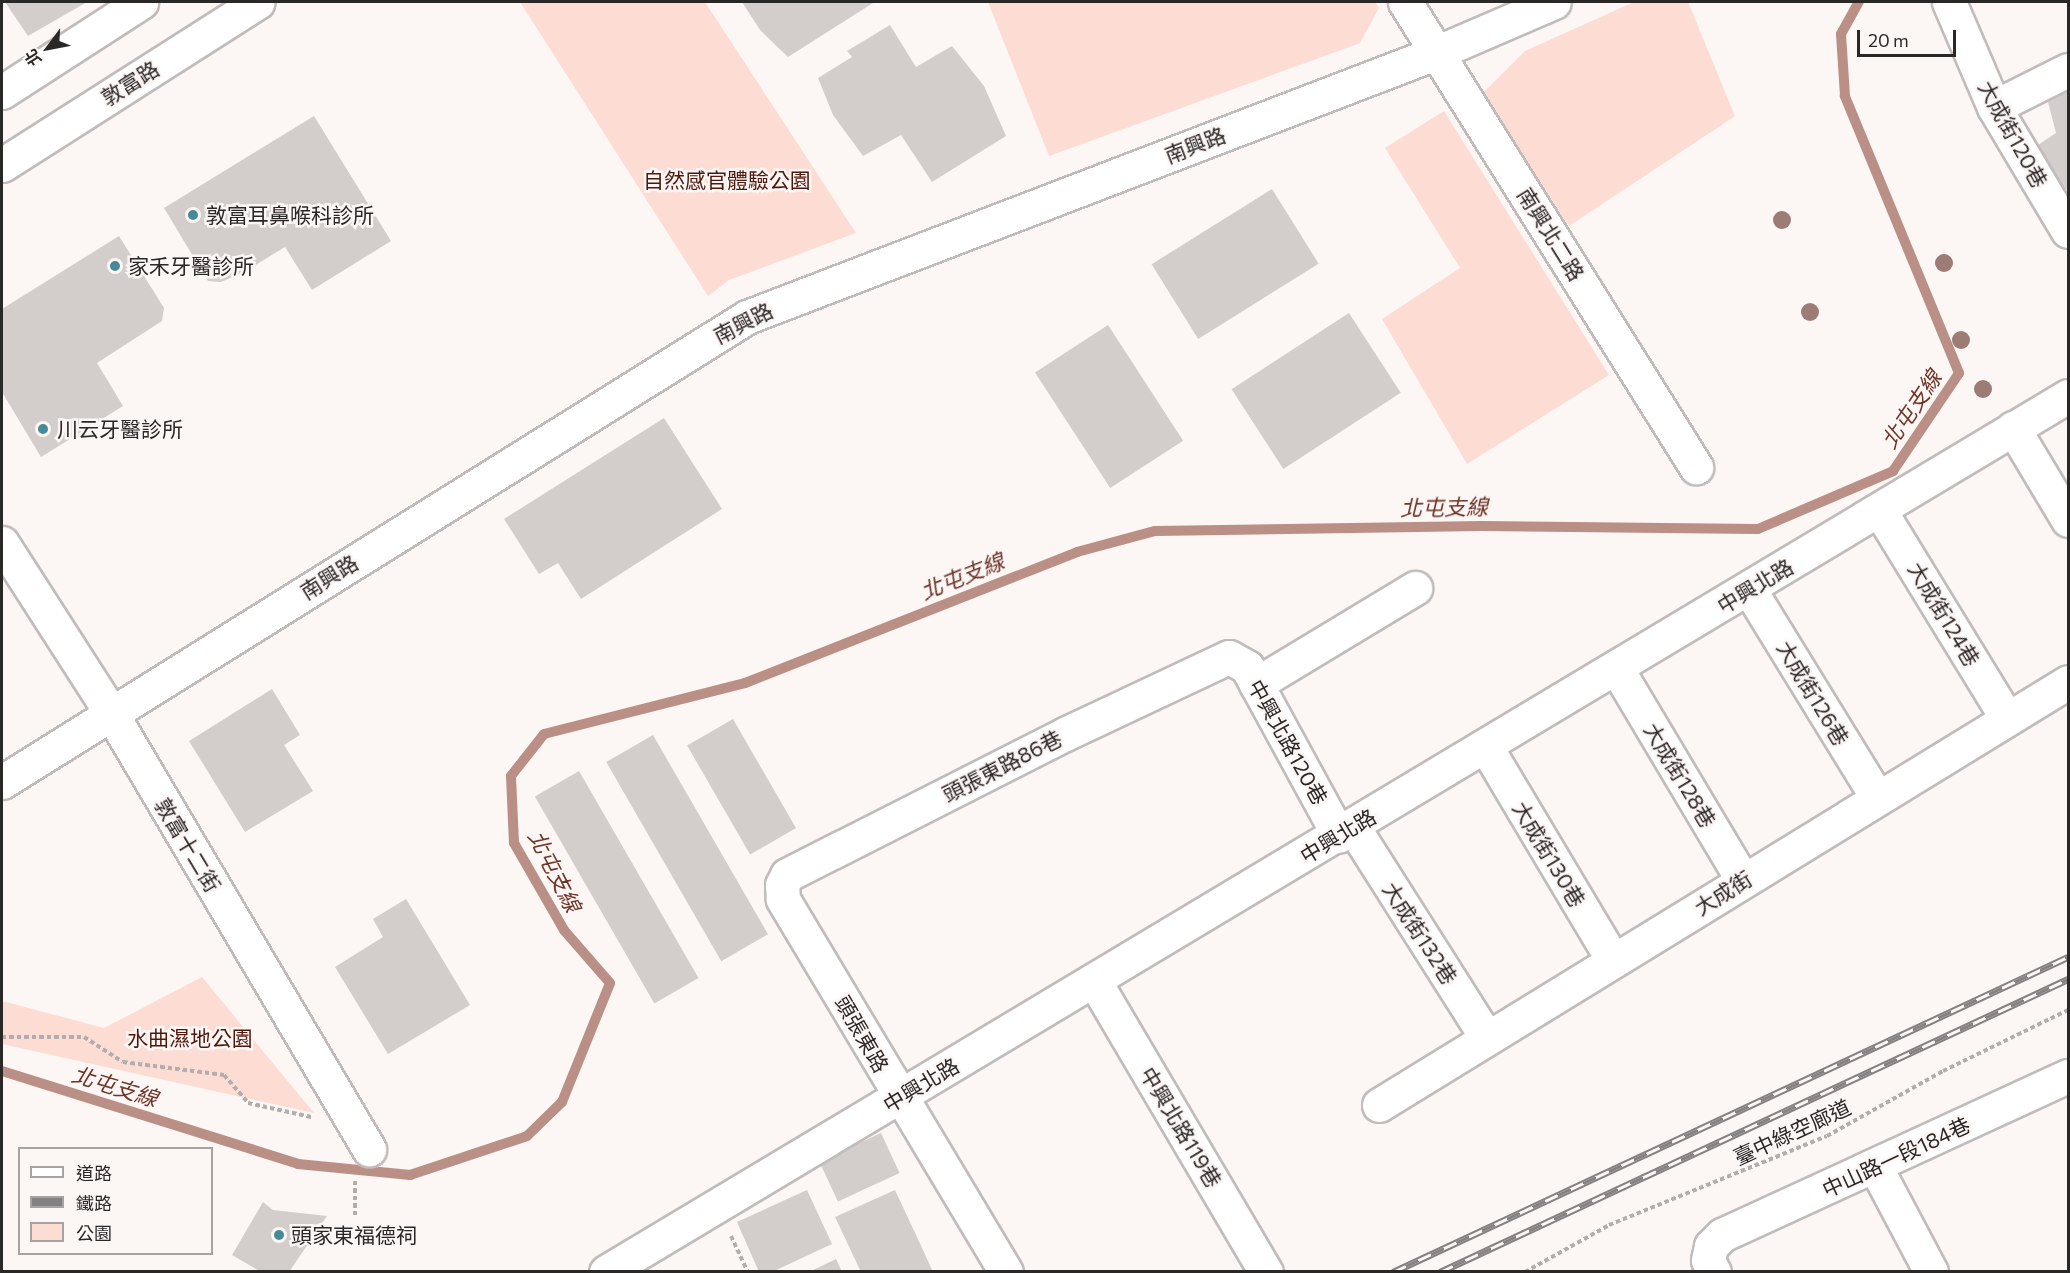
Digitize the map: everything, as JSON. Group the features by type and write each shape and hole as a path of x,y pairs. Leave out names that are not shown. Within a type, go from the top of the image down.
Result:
{"street":[{"path":"2,92 141,2"},
{"name":"敦富路","path":"2,165 258,2"},
{"name":"南興北二路","path":"1405,2 1696,467"},
{"name":"南興路","path":"2,782 747,317 1438,52 1554,2"},
{"name":"大成街120巷","path":"1948,2 1994,107 2068,231"},
{"path":"1994,107 2068,70"},
{"name":"中興北路","path":"606,1272 1346,832 2068,396"},
{"path":"2013,428 2068,520"},
{"name":"大成街124巷","path":"1880,511 2007,718"},
{"name":"敦富十二街","path":"2,543 111,713 360,1148"},
{"path":"1256,684 1415,588"},
{"name":"大成街126巷","path":"1749,589 1877,797"},
{"name":"中興北路120巷","path":"1229,657 1247,667 1346,832"},
{"name":"頭張東路86巷","path":"782,885 787,875 1065,734 1229,657"},
{"name":"大成街128巷","path":"1617,669 1743,880"},
{"name":"大成街","path":"1379,1105 1877,797 2068,682"},
{"name":"大成街130巷","path":"1486,747 1613,960"},
{"name":"大成街132巷","path":"1346,832 1487,1038"},
{"name":"頭張東路","path":"782,885 783,899 899,1098 1006,1272"},
{"name":"中興北路119巷","path":"1095,982 1266,1272"},
{"name":"中山路一段184巷","path":"1713,1272 1708,1260 1711,1246 1722,1235 2066,1083"},
{"path":"1876,1168 1931,1272"}],"path":[{"name":"臺中綠空廊道","path":"1525,1272 1609,1224 1827,1136 1953,1066 2068,1010"},
{"path":"2,1037 84,1037 123,1062 224,1075 248,1103 360,1148 355,1215"}],"green space":[{"name":"自然感官體驗公園","path":"520,2 705,2 856,233 729,280 708,296"},
{"path":"988,2 1375,2 1379,8 1360,43 1049,156"},
{"path":"1634,2 1688,2 1735,116 1569,226 1483,93 1525,51"},
{"path":"1444,111 1609,375 1467,464 1382,319 1460,268 1385,148"},
{"name":"水曲濕地公園","path":"202,977 314,1113 2,1044 2,1001 104,1028"}],"building":[{"path":"5,2 87,2 28,36"},
{"path":"742,2 873,3 788,57 760,30"},
{"path":"890,25 916,67 952,46 984,86 1006,136 932,182 901,135 863,156 833,115 818,78 852,57 847,51"},
{"path":"2068,91 2068,188 2065,191 2038,145 2056,133 2048,102"},
{"path":"314,116 391,241 312,290 285,247 244,272 221,282 208,281 164,208"},
{"path":"1272,189 1319,264 1198,339 1152,264"},
{"path":"119,236 164,308 162,321 97,363 123,406 41,457 2,392 2,309"},
{"path":"1349,313 1401,393 1283,469 1232,389"},
{"path":"1108,325 1183,441 1110,488 1035,372"},
{"path":"664,418 722,509 581,599 558,563 539,574 504,519"},
{"path":"272,689 300,735 284,745 313,791 245,832 189,741"},
{"path":"733,719 796,828 750,855 687,746"},
{"path":"653,735 768,934 721,961 606,762"},
{"path":"579,771 698,978 654,1003 535,796"},
{"path":"406,899 470,1005 388,1054 335,967 383,937 373,919"},
{"path":"881,1133 900,1173 838,1202 819,1162"},
{"path":"807,1190 832,1244 772,1272 759,1272 737,1222"},
{"path":"895,1190 933,1272 861,1272 835,1217"},
{"name":"頭家東福德祠","path":"263,1202 273,1210 327,1216 289,1272 261,1272 232,1255"},
{"path":"836,1259 842,1272 809,1272"}],"waterway":[{"name":"北屯支線","path":"2,1071 298,1164 410,1175 527,1136 562,1102 610,983 564,930 514,843 511,776 544,734 745,683 1077,552 1155,531 1481,526 1758,529 1893,471 1959,373 1845,96 1841,34 1859,2"}],"railway":[{"path":"1393,1272 2068,957"},
{"path":"1440,1272 2068,979"}],"place":[{"name":"敦富耳鼻喉科診所","path":"193,215"},
{"name":"家禾牙醫診所","path":"115,266"},
{"name":"川云牙醫診所","path":"43,429"},
{"name":"頭家東福德祠","path":"279,1235"}]}
